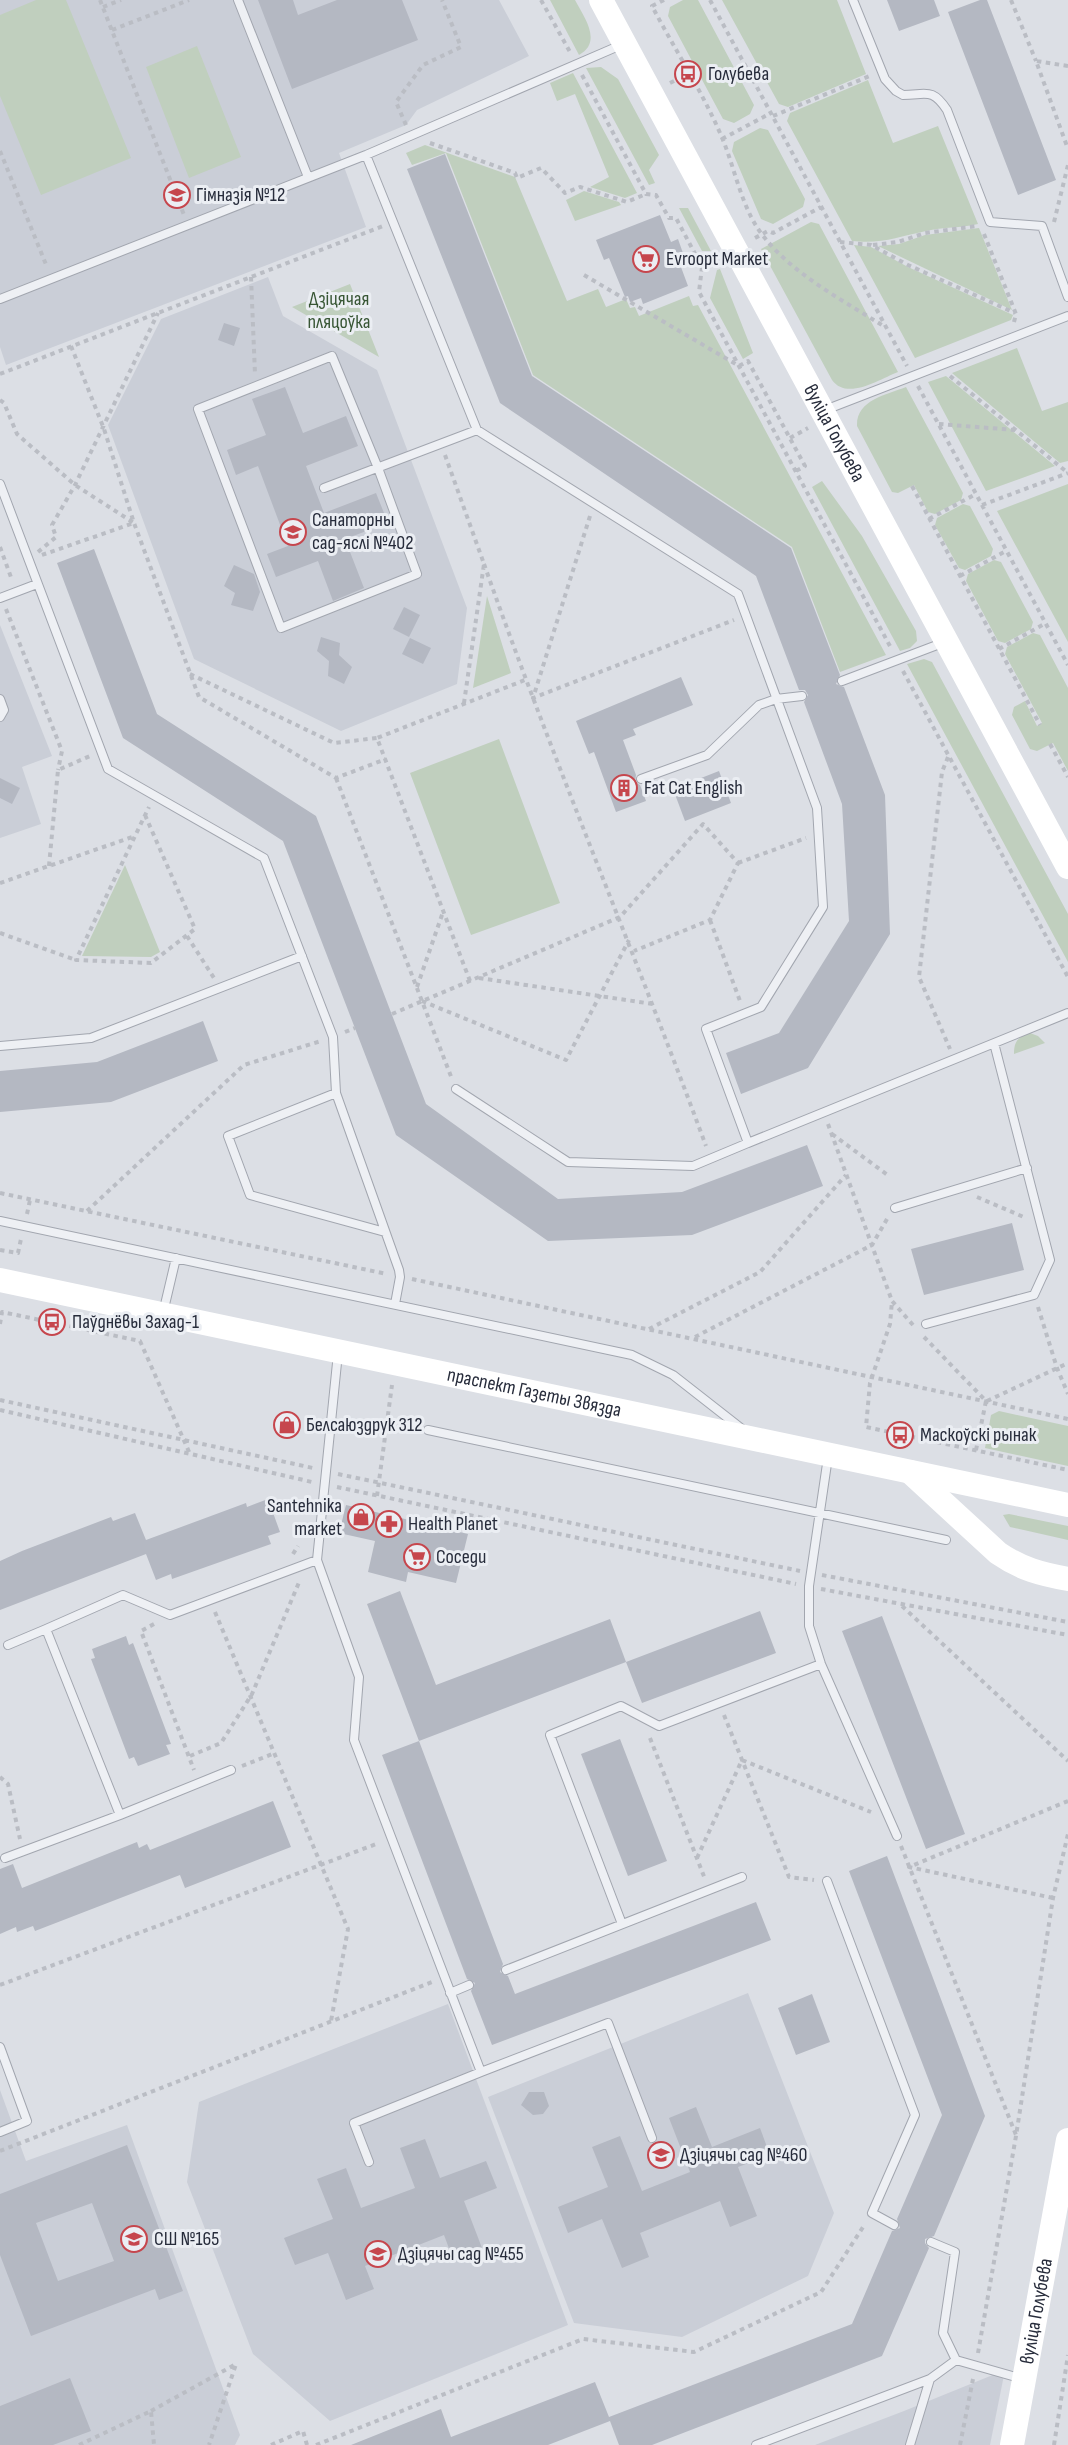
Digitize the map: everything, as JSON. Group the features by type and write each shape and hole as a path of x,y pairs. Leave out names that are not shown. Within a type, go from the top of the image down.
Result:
{"main road":[{"name":"вуліца Голубева","path":"601,0 1068,867"},
{"name":"праспект Газеты Звязда","path":"0,1280 1068,1505"},
{"path":"910,1472 1013,1563 1029,1571 1068,1579"},
{"name":"вуліца Голубева","path":"1012,2445 1026,2379 1068,2140"}],"lane":[{"path":"238,0 308,177"},
{"path":"854,0 881,71 896,92 903,95 925,92 941,101 990,222 1042,225 1068,297"},
{"path":"0,299 366,155 625,44"},
{"path":"366,155 477,430 738,594 817,808 823,908 761,1007 706,1029 748,1143"},
{"path":"822,411 1068,316"},
{"path":"332,356 378,468 417,574 281,628 198,409 332,356"},
{"path":"324,488 477,430"},
{"path":"0,484 108,769 264,858 333,1037 336,1094 400,1277 395,1304"},
{"path":"1,598 38,584"},
{"path":"842,681 946,641"},
{"path":"641,779 707,755 759,705 777,699 802,696"},
{"path":"0,699 4,710 0,717"},
{"path":"0,1046 91,1038 302,956"},
{"path":"456,1089 568,1162 693,1166 1068,1013"},
{"path":"926,1324 1034,1295 1050,1260 994,1043"},
{"path":"336,1094 228,1136 250,1195 385,1232"},
{"path":"897,1212 1028,1168"},
{"path":"0,1221 632,1355 681,1381 756,1439"},
{"path":"163,1315 176,1258"},
{"path":"339,1351 317,1560 359,1677 354,1740 481,2072"},
{"path":"428,1430 946,1540"},
{"path":"829,1455 809,1586 809,1626 821,1664 897,1836"},
{"path":"8,1645 123,1595 170,1614 317,1560"},
{"path":"46,1629 120,1815"},
{"path":"622,1924 550,1736 621,1706 659,1726 821,1664"},
{"path":"5,1858 199,1785 231,1770"},
{"path":"506,1970 742,1877"},
{"path":"827,1881 915,2115 872,2213 894,2225"},
{"path":"450,1992 469,1985"},
{"path":"369,2162 354,2123 608,2023 652,2138"},
{"path":"0,2047 27,2121 0,2132"},
{"path":"931,2242 955,2252 943,2333 956,2360 1026,2379"},
{"path":"756,2445 930,2379 956,2360"},
{"path":"910,2445 930,2379"}],"path":[{"path":"100,0 188,224"},
{"path":"103,7 121,0"},
{"path":"112,30 189,0"},
{"path":"410,136 396,102 423,65 461,47 442,0"},
{"path":"542,0 646,194"},
{"path":"664,0 652,6 722,139 743,199 762,235 786,259 813,280 887,329"},
{"path":"710,0 1068,665"},
{"path":"1011,0 1068,149"},
{"path":"1036,61 1068,66"},
{"path":"722,139 772,115 881,71"},
{"path":"426,142 515,173 517,178 541,168 565,193 580,187 627,202 646,194 656,195 669,218 676,218 702,267 699,292 1068,977"},
{"path":"0,151 52,279"},
{"path":"1042,225 1056,221 1068,165"},
{"path":"756,238 768,231 773,233 821,207"},
{"path":"0,374 392,222"},
{"path":"840,242 871,245 990,222"},
{"path":"871,245 1016,314"},
{"path":"584,275 739,366"},
{"path":"251,277 255,387"},
{"path":"29,560 56,537 52,525 104,429 158,313"},
{"path":"71,346 104,429 134,523 199,697 336,777 456,1089"},
{"path":"739,366 748,361 759,380 805,466 796,471"},
{"path":"938,365 1068,473 982,505"},
{"path":"0,400 4,403 16,434 75,485 134,523"},
{"path":"938,424 1016,430"},
{"path":"441,444 525,680 634,951 710,1159"},
{"path":"912,486 1040,725"},
{"path":"929,519 976,494"},
{"path":"532,698 594,503"},
{"path":"29,560 134,523"},
{"path":"0,547 16,592"},
{"path":"960,576 1006,551"},
{"path":"464,704 484,564"},
{"path":"1,598 62,751 58,770 49,866"},
{"path":"532,698 746,615"},
{"path":"999,649 1046,623"},
{"path":"190,674 334,743 377,738 525,680"},
{"path":"377,738 470,981"},
{"path":"1050,744 1068,777"},
{"path":"58,770 101,751"},
{"path":"949,756 942,772 919,977 955,1059"},
{"path":"336,777 386,759"},
{"path":"76,960 154,795"},
{"path":"0,933 76,960 151,963 187,936 195,929 145,815"},
{"path":"392,1014 620,917 703,824 738,863"},
{"path":"634,951 710,920 738,863 818,834"},
{"path":"0,883 135,836"},
{"path":"417,987 443,911"},
{"path":"710,920 745,1014"},
{"path":"187,936 220,988"},
{"path":"422,1000 567,1060 629,940"},
{"path":"476,978 653,1004"},
{"path":"86,1212 244,1065 333,1037 354,1028"},
{"path":"824,1112 892,1301 914,1327"},
{"path":"832,1134 889,1176"},
{"path":"649,1329 760,1272 846,1175"},
{"path":"0,1193 695,1338 1068,1419"},
{"path":"971,1194 1042,1225"},
{"path":"695,1338 872,1245 888,1218 897,1212"},
{"path":"0,1250 18,1253"},
{"path":"1034,1295 1057,1368 1068,1394"},
{"path":"892,1301 890,1324 872,1376 866,1427 1068,1470"},
{"path":"0,1324 2,1312 141,1341 190,1455"},
{"path":"922,1335 986,1401"},
{"path":"986,1401 1068,1363"},
{"path":"378,1496 392,1385"},
{"path":"0,1400 326,1472 811,1573 1068,1622"},
{"path":"976,1450 986,1401"},
{"path":"0,1410 325,1485 901,1605 1068,1635"},
{"path":"190,1756 221,1743 252,1694 306,1564"},
{"path":"209,1600 252,1694 348,1929 331,2021"},
{"path":"901,1605 1068,1761"},
{"path":"170,1614 141,1631 199,1785"},
{"path":"720,1704 789,1877 827,1881"},
{"path":"642,1717 708,1890"},
{"path":"231,1770 275,1753"},
{"path":"742,1760 891,1820"},
{"path":"697,1858 742,1760"},
{"path":"0,1777 8,1784 23,1851"},
{"path":"909,1867 1068,1801"},
{"path":"960,2445 1016,2136 1053,1898 1068,1834"},
{"path":"897,1836 1016,2136"},
{"path":"0,1985 322,1866 391,1838"},
{"path":"909,1867 1053,1898"},
{"path":"0,2151 444,1977"},
{"path":"316,2445 583,2339 694,2352 821,2292 872,2213"},
{"path":"1054,2445 1068,2355"},
{"path":"80,2445 152,2412 236,2364 209,2445"},
{"path":"152,2412 154,2445"},
{"path":"271,2445 303,2431 307,2445"}],"shaded area":[{"name":"Гімназія №12","path":"0,0 499,0 529,56 417,110 406,125 339,153 366,227 6,365 0,347"},
{"name":"Санаторны сад-яслі №402","path":"268,277 283,316 377,370 467,608 457,684 341,731 194,659 108,425 161,319"},
{"path":"0,625 52,756 22,767 41,824 0,838"},
{"name":"Дзіцячы сад №460","path":"748,1993 834,2213 808,2276 682,2337 574,2323 488,2097"},
{"name":"Дзіцячы сад №455","path":"448,2004 568,2325 330,2421 253,2354 187,2182 199,2102"},
{"path":"0,2090 26,2161 127,2125 240,2435 235,2445 0,2445"},
{"path":"1005,2370 990,2445 815,2445 904,2411"}],"green space":[{"path":"36,0 66,0 131,158 41,195 0,96 0,15"},
{"path":"550,0 575,0 583,14 591,36 586,50 579,55"},
{"path":"683,0 698,0 754,105 750,114 734,123 723,119 668,16 670,7"},
{"path":"722,0 837,0 866,74 788,107 779,104"},
{"path":"197,46 241,157 189,178 146,67"},
{"path":"601,67 618,79 659,155 649,170 655,183 649,185 586,68"},
{"path":"573,73 637,193 625,198 590,187 609,177 575,94 557,101 550,83"},
{"path":"868,80 893,143 938,126 978,224 932,230 881,241 852,241 787,121 790,113"},
{"path":"760,128 768,130 805,199 803,207 773,224 761,219 732,151 734,142"},
{"path":"425,145 515,177 567,301 598,289 606,307 626,299 630,308 635,307 639,316 689,296 693,306 698,305 886,655 840,672 792,547 533,375 446,153 412,165 406,153"},
{"path":"584,191 619,202 621,205 575,221 566,200"},
{"path":"679,208 688,208 711,251 702,251"},
{"path":"811,222 819,224 898,372 855,389 838,386 832,380 761,249"},
{"path":"979,228 1012,310 878,246 899,244 925,235"},
{"path":"854,245 871,247 908,267 1013,315 1011,320 915,358"},
{"path":"720,269 753,353 743,359 710,298 717,270"},
{"name":"Дзіцячая пляцоўка","path":"350,284 379,357 292,307"},
{"path":"1017,348 1042,411 1068,402 1068,461 1060,463 952,373"},
{"path":"946,376 1055,466 986,491 928,382"},
{"path":"906,387 963,493 961,500 935,514 928,512 914,485 898,493 892,492 857,426 861,410 867,404"},
{"path":"822,481 862,536 916,631 917,641 910,648 900,651 812,487"},
{"path":"1068,484 1068,642 997,511"},
{"path":"963,504 970,506 993,549 991,556 965,570 959,568 935,525 937,518"},
{"path":"994,560 1001,562 1033,622 1031,629 1005,643 998,641 966,581 968,574"},
{"path":"487,596 511,673 473,688"},
{"path":"1033,633 1040,635 1068,688 1068,771 1053,743 1037,751 1030,749 1012,715 1014,707 1025,701 1037,726 1042,723 1005,654 1007,647"},
{"path":"924,659 932,662 1068,914 1068,962 907,664"},
{"path":"499,739 560,903 471,935 410,773"},
{"path":"125,865 160,952 151,957 82,956"},
{"path":"1030,1033 1038,1036 1045,1043 1014,1054 1018,1040"},
{"path":"999,1411 1068,1426 1068,1466 985,1448 991,1415"},
{"path":"1009,1514 1068,1526 1068,1540 1010,1527 1003,1515"}],"building":[{"path":"258,0 293,0 298,15 337,0 402,0 418,40 292,89"},
{"path":"887,0 934,0 940,16 899,31"},
{"path":"980,0 987,0 1056,180 1018,195 948,12"},
{"path":"445,154 532,376 791,548 840,675 836,684 844,687 885,795 890,934 808,1068 741,1094 726,1053 779,1033 849,921 842,804 804,702 808,695 805,690 799,690 756,576 500,403 407,169"},
{"name":"Evroopt Market","path":"660,215 671,242 678,239 684,256 678,259 688,286 643,304 641,298 630,302 628,296 625,297 609,258 604,260 596,240"},
{"path":"224,323 240,328 234,346 218,340"},
{"path":"285,387 303,433 346,416 358,446 306,466 324,513 376,493 388,523 345,539 364,588 333,601 318,561 276,577 267,554 288,546 258,466 236,475 227,450 266,435 252,399"},
{"path":"94,549 157,714 316,816 426,1104 558,1199 682,1192 807,1145 823,1186 692,1235 548,1241 396,1135 283,841 123,738 57,563"},
{"path":"234,565 254,574 260,592 253,611 231,605 235,593 224,586"},
{"path":"404,607 420,615 409,637 393,629"},
{"path":"321,637 340,643 339,655 352,667 344,684 328,676 329,661 317,651"},
{"path":"410,638 431,648 423,664 402,654"},
{"path":"681,677 693,705 633,729 636,735 623,740 636,775 635,782 640,785 646,801 616,812 594,752 589,754 576,721"},
{"path":"719,771 731,803 685,821 673,789"},
{"path":"0,778 20,788 12,804 0,798"},
{"path":"203,1021 218,1061 111,1102 0,1112 0,1071 97,1062"},
{"path":"1012,1223 1024,1270 924,1295 911,1249"},
{"path":"268,1499 280,1532 268,1536 271,1544 172,1579 171,1574 156,1580 146,1554 0,1610 0,1561 22,1551 111,1517 113,1521 135,1513 146,1540 246,1503 247,1507"},
{"name":"Соседи","path":"346,1505 468,1534 456,1583 408,1572 406,1582 368,1572 375,1541 339,1533"},
{"path":"400,1591 436,1685 610,1619 626,1662 419,1741 367,1604"},
{"path":"760,1611 776,1653 642,1703 626,1662"},
{"path":"882,1616 965,1834 926,1849 842,1631"},
{"path":"126,1636 129,1645 133,1643 171,1744 166,1745 170,1754 138,1766 134,1757 129,1759 91,1659 95,1658 92,1649"},
{"path":"620,1739 667,1861 628,1876 581,1754"},
{"path":"419,1741 503,1964 500,1972 508,1976 515,1994 756,1902 771,1940 492,2045 471,1991 475,1983 467,1979 382,1755"},
{"path":"273,1801 291,1847 185,1888 180,1875 35,1931 33,1926 17,1932 16,1927 0,1934 0,1869 13,1864 22,1888 137,1842 139,1848 147,1844 150,1850"},
{"path":"887,1856 985,2116 934,2236 925,2239 929,2248 882,2356 652,2445 619,2445 610,2421 548,2445 351,2445 441,2409 451,2437 595,2382 609,2417 852,2324 892,2231 900,2228 897,2219 942,2115 849,1871"},
{"path":"812,1994 830,2042 796,2055 778,2008"},
{"path":"529,2092 544,2092 549,2106 543,2114 533,2115 521,2105"},
{"path":"696,2107 712,2147 760,2128 770,2155 738,2167 757,2216 730,2227 720,2201 640,2233 649,2257 622,2268 602,2219 568,2233 558,2207 608,2187 592,2147 620,2136 642,2191 690,2172 669,2118"},
{"path":"425,2139 440,2178 486,2161 497,2188 464,2201 482,2248 453,2259 444,2235 365,2266 374,2289 346,2300 328,2253 295,2265 284,2238 333,2219 317,2179 346,2168 361,2208 415,2188 400,2148"},
{"name":"СШ №165","path":"127,2145 183,2291 159,2300 155,2289 31,2336 0,2255 0,2194","holes":["92,2203 114,2261 58,2281 36,2223"]},
{"path":"70,2378 91,2431 53,2445 0,2445 0,2406"}],"place":[{"name":"Голубева","path":"688,74"},
{"name":"Гімназія №12","path":"177,195"},
{"name":"Evroopt Market","path":"646,259"},
{"name":"Санаторны сад-яслі №402","path":"293,532"},
{"name":"Fat Cat English","path":"624,788"},
{"name":"Паўднёвы Захад-1","path":"52,1322"},
{"name":"Белсаюздрук 312","path":"287,1425"},
{"name":"Маскоўскі рынак","path":"900,1435"},
{"name":"Santehnika market","path":"361,1517"},
{"name":"Health Planet","path":"389,1524"},
{"name":"Соседи","path":"417,1557"},
{"name":"Дзіцячы сад №460","path":"661,2155"},
{"name":"СШ №165","path":"134,2239"},
{"name":"Дзіцячы сад №455","path":"378,2254"}]}
